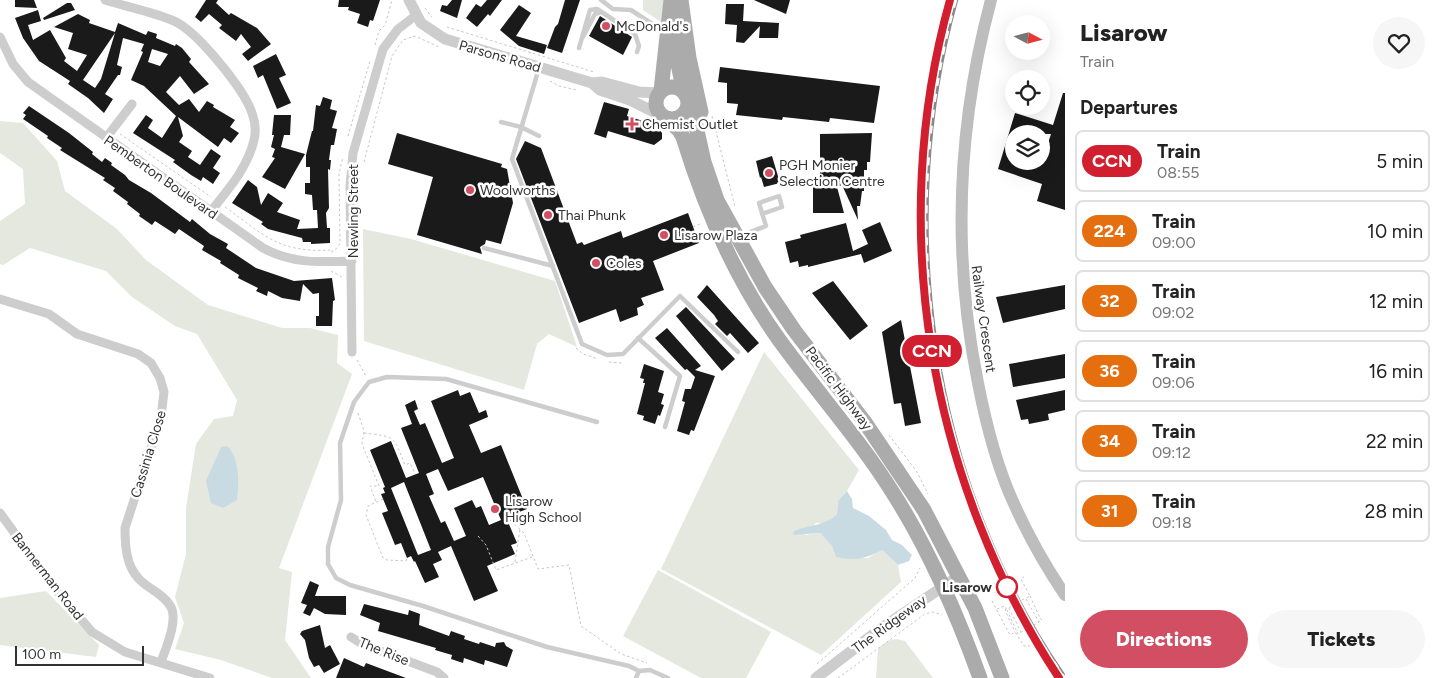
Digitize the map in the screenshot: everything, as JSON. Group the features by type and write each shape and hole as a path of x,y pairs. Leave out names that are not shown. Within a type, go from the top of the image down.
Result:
{"main road":[{"path":"660,92 675,88 685,94 687,109 682,116 674,119 664,117 656,107 660,92 671,0"},
{"name":"Pacific Highway","path":"677,0 676,45 685,94 692,108 704,162 717,200 765,287 794,330 897,467 924,510 976,608 1002,678"},
{"path":"681,0 689,58 698,99 717,176 735,230"},
{"name":"Railway Crescent","path":"991,0 974,76 961,168 960,223 965,307 982,403 1005,480 1032,540 1065,596"},
{"name":"Pacific Highway","path":"664,117 679,130 683,137 711,217 746,288 779,340 892,491 913,526 958,616 980,678"}],"street":[{"path":"105,0 175,21 192,32 232,80 252,114 254,138 250,154 243,168 211,211"},
{"path":"409,0 416,16"},
{"name":"Parsons Road","path":"416,16 427,28 445,39 538,72 594,78 639,92 660,92"},
{"name":"Newling Street","path":"352,352 350,186 353,153 383,49 398,29 416,16"},
{"name":"Pemberton Boulevard","path":"0,37 13,64 28,82 263,248 286,259 312,262 352,261"},
{"name":"Parsons Road","path":"594,78 600,90 630,100 664,117"},
{"path":"106,138 132,104"},
{"name":"Cassinia Close","path":"0,298 49,314 77,334 138,354 151,364 160,378 164,392 161,418 125,528 125,537 130,565 139,579 157,591 171,608 172,631 161,662"},
{"name":"Bannerman Road","path":"0,513 55,589 92,632 124,652 210,678"},
{"name":"The Ridgeway","path":"817,674 959,576"},
{"name":"The Rise","path":"351,637 362,644 437,672 444,678"}],"lane":[{"path":"601,0 613,9 631,10 666,33"},
{"path":"578,48 590,10 597,9 635,34 639,46 637,52"},
{"path":"538,72 512,159 582,344 608,354 623,354 680,296 738,352"},
{"path":"501,122 521,127 540,136"},
{"path":"735,230 766,226 762,214 759,203 779,196 782,207 762,214"},
{"path":"484,248 552,266"},
{"path":"638,338 680,376 664,427"},
{"path":"597,422 446,379 387,377 369,382 354,401 340,443 341,500 328,547 328,564 336,578 350,585 423,606 546,647 630,666 639,671 650,670 668,678"},
{"path":"636,678 639,671"}],"path":[{"path":"425,8 436,21"},
{"path":"441,26 594,78"},
{"path":"364,162 392,56 403,40 415,36 429,45 445,49"},
{"path":"538,72 559,86 579,90"},
{"path":"711,114 736,209"},
{"path":"693,227 704,223"},
{"path":"352,352 369,382"},
{"path":"354,401 364,433 362,444 379,486 370,486 376,502"},
{"path":"364,433 390,436 395,440 405,465 410,463 415,474"},
{"path":"383,499 368,506 366,515 383,558 406,561 407,558"},
{"path":"511,521 524,533 538,569 568,565 581,626 621,654 652,664"},
{"path":"515,563 520,529"},
{"path":"478,536 486,546 496,570 533,556"},
{"path":"817,674 915,578 920,572 921,562"},
{"path":"992,600 1010,635 1016,632 1018,634 1042,620 1021,579 1024,577"},
{"path":"1022,600 1030,596"},
{"path":"1026,598 1039,622"},
{"path":"997,609 1014,605"},
{"path":"1007,608 1021,632"},
{"path":"1007,608 1016,632 1024,646 1033,646 1047,667 1045,669"},
{"path":"838,678 918,618 933,612"}],"shaded area":[{"path":"643,0 665,0 661,22 643,10"},
{"path":"0,121 23,123 57,161 65,191 117,229 146,260 208,305 282,328 310,328 338,335 337,363 352,374 279,568 292,572 285,640 311,678 272,678 221,660 175,649 184,623 175,597 186,554 186,508 196,444 214,419 233,416 237,400 197,334 175,326 132,297 106,271 30,248 3,265 0,264 0,221 25,204 23,169 0,153"},
{"path":"363,229 411,239 555,281 577,347 549,334 537,344 524,390 364,341"},
{"path":"764,352 859,470 847,491 838,501 837,514 829,523 816,523 804,535 820,533 832,546 836,557 868,558 882,550 898,565 901,582 821,655 661,569"},
{"path":"227,446 236,464 238,493 237,500 223,508 211,503 206,481 221,447"},
{"path":"847,491 852,499 853,508 869,516 886,530 892,540 902,545 912,555 909,561 898,565 882,550 860,558 836,557 832,546 820,533 793,535 794,531 823,523 833,518 837,514 838,501"},
{"path":"658,570 771,632 746,678 701,678 623,636"},
{"path":"46,591 99,645 96,657 0,645 0,598"},
{"path":"890,640 905,641 933,678 876,678 878,648"}],"building":[{"path":"15,0 34,0 37,8 15,7"},
{"path":"206,0 218,0 216,3 229,15 231,13 257,28 271,44 248,61 242,54 251,47 241,34 236,41 219,28 222,25 209,14 201,22 195,17"},
{"path":"339,0 380,0 373,21 370,20 368,27 357,23 360,14 348,10 349,7 338,7"},
{"path":"452,0 462,0 457,18 440,11 442,5 447,6"},
{"path":"487,0 502,0 490,16 488,14 477,27 466,18 476,4 481,7"},
{"path":"565,0 580,0 562,53 547,48 558,24"},
{"path":"754,0 790,0 786,14"},
{"path":"67,3 71,3 75,10 44,20 43,18"},
{"path":"726,4 744,4 743,21 779,23 778,38 759,38 760,26 744,43 736,42 737,25 725,24"},
{"path":"519,5 531,13 516,36 547,45 544,54 519,46 500,30"},
{"path":"38,10 41,21 28,25 33,40 50,30 66,58 64,61 77,71 87,55 68,49 73,33 54,27 78,14 90,20 89,23 115,32 118,23 146,35 148,31 157,34 156,38 175,46 176,44 182,48 191,59 189,62 209,84 194,94 180,76 166,92 179,105 189,99 199,112 207,101 214,105 213,107 235,120 230,127 239,133 231,143 224,138 218,147 178,117 183,136 179,142 192,151 188,157 200,165 211,149 221,156 213,168 220,173 213,184 203,177 201,181 191,175 173,162 175,160 133,133 146,115 153,120 148,128 162,138 176,116 144,86 131,80 143,52 141,51 144,44 123,38 117,65 122,67 120,75 118,75 105,94 113,99 104,113 88,98 68,84 70,81 39,61 23,38 15,18","holes":["115,33 101,79 95,88 83,80","152,49 168,54 160,66 148,62"]},
{"name":"McDonald's","path":"600,16 632,37 623,55 589,36"},
{"path":"276,54 286,75 279,78 291,103 277,109 263,75 258,78 253,66"},
{"path":"720,67 880,86 874,123 830,118 829,122 783,117 782,120 736,115 738,104 727,103 727,83 718,82"},
{"path":"1063,93 1065,93 1065,210 1037,201 1042,184 998,169 1005,146 1005,170 1050,170 1050,125 1011,125 1014,115 1021,115 1053,125"},
{"path":"323,97 332,100 330,109 337,111 332,128 337,129 334,145 331,145 330,170 328,169 329,208 326,213 327,228 330,228 330,243 311,244 311,242 303,242 302,238 268,229 261,224 263,222 232,203 248,180 257,187 261,205 268,193 283,203 277,212 300,220 297,229 318,228 317,210 313,210 312,195 305,194 305,183 310,183 310,167 306,167 306,155 313,131 316,105 320,106"},
{"path":"604,102 629,109 627,116 656,125 662,133 662,139 654,145 608,131 606,138 594,134"},
{"path":"29,106 69,133 93,152 92,154 102,162 105,158 129,180 151,193 190,222 192,219 210,234 228,244 226,248 256,268 294,281 332,278 335,300 333,301 332,326 316,326 316,316 319,316 319,293 313,294 303,284 300,301 282,298 268,291 267,296 256,291 258,288 238,278 239,275 220,263 221,261 202,250 204,246 179,229 175,234 155,221 152,225 139,216 140,214 127,204 128,202 113,191 115,188 103,180 105,178 60,150 62,148 47,138 48,136 23,119 26,115 23,113"},
{"path":"274,115 291,115 290,135 284,135 281,147 305,154 285,189 262,177 275,158 272,157 275,149 271,147 274,135 272,135"},
{"name":"Woolworths","path":"397,133 502,164 501,167 507,169 513,203 501,244 486,240 485,244 480,247 482,254 417,235 433,177 388,164"},
{"path":"872,133 870,162 867,162 867,170 864,170 864,191 862,191 860,206 857,206 858,220 842,185 837,187 844,213 813,213 813,178 820,178 820,134"},
{"name":"Lisarow Plaza","path":"525,141 541,148 577,244 582,242 584,245 621,231 623,238 688,213 699,243 653,261 664,290 641,298 644,305 637,308 638,315 620,322 616,309 579,323 516,159"},
{"name":"PGH Monier Selection Centre","path":"772,156 780,183 764,187 756,161"},
{"path":"880,222 892,251 864,263 861,254 808,267 808,265 799,267 798,261 790,263 785,242 801,238 800,235 846,223 853,251 868,244 862,230"},
{"path":"833,281 868,326 850,340 812,293"},
{"path":"707,285 759,343 748,353 730,333 727,336 715,324 718,321 714,315 697,297"},
{"path":"1065,285 1065,309 1003,323 996,297"},
{"path":"686,307 735,359 722,371 676,316"},
{"path":"901,320 921,423 905,426 901,403 894,404 882,332"},
{"path":"667,328 701,366 695,370 715,376 694,431 691,430 689,435 677,431 685,402 682,401 685,389 691,389 695,377 687,369 685,370 655,338"},
{"path":"1065,354 1065,378 1013,387 1009,364"},
{"path":"644,364 664,371 658,392 664,394 661,404 664,405 655,424 643,420 644,416 637,414 645,383 643,383 644,379 640,378"},
{"path":"458,390 460,396 470,392 479,413 486,410 488,417 469,425 481,453 501,445 527,509 509,516 511,521 508,522 517,543 511,545 515,554 487,566 498,591 474,601 451,546 438,552 442,560 433,564 439,577 425,583 415,561 411,556 407,558 401,543 395,545 382,513 388,511 381,494 385,493 383,488 385,487 370,450 391,441 406,478 419,473 401,428 412,424 405,405 415,400 418,409 414,411 420,425 425,423 442,463 454,458 431,401","holes":["438,469 448,491 483,477 501,520 489,525 481,506 476,508 472,500 454,508 466,536 454,541 445,521 441,523 429,496 434,494 426,474","404,482 431,550 418,555 391,488"]},
{"path":"1065,390 1065,410 1048,414 1049,420 1029,424 1028,419 1021,420 1016,400"},
{"path":"310,581 319,585 315,596 346,596 346,615 325,614 314,608 310,616 303,613 307,605 301,603"},
{"path":"364,604 408,615 409,610 420,614 419,625 449,636 451,631 465,636 464,639 495,647 496,643 504,642 506,646 513,650 507,667 485,660 484,665 464,658 463,663 451,659 452,655 435,650 436,648 378,631 380,623 360,615"},
{"path":"320,625 325,648 330,645 340,664 324,673 319,665 314,667 309,658 305,640 300,634 302,631"},
{"path":"344,658 364,667 366,663 406,678 336,678"}],"railway":[{"path":"956,0 937,86 928,174 927,263 937,351 955,438 983,522 1019,603 1065,678"}],"train":[{"name":"CCN","path":"950,0 932,80 921,198 922,258 935,376 956,460 987,544 1016,604 1059,678"}],"place":[{"name":"McDonald's","path":"606,26"},
{"name":"Chemist Outlet","path":"632,124"},
{"name":"PGH Monier Selection Centre","path":"769,173"},
{"name":"Woolworths","path":"470,190"},
{"name":"Thai Phunk","path":"548,215"},
{"name":"Lisarow Plaza","path":"664,235"},
{"name":"Coles","path":"596,263"},
{"name":"Lisarow High School","path":"495,509"},
{"name":"Lisarow","path":"1007,587"}]}
